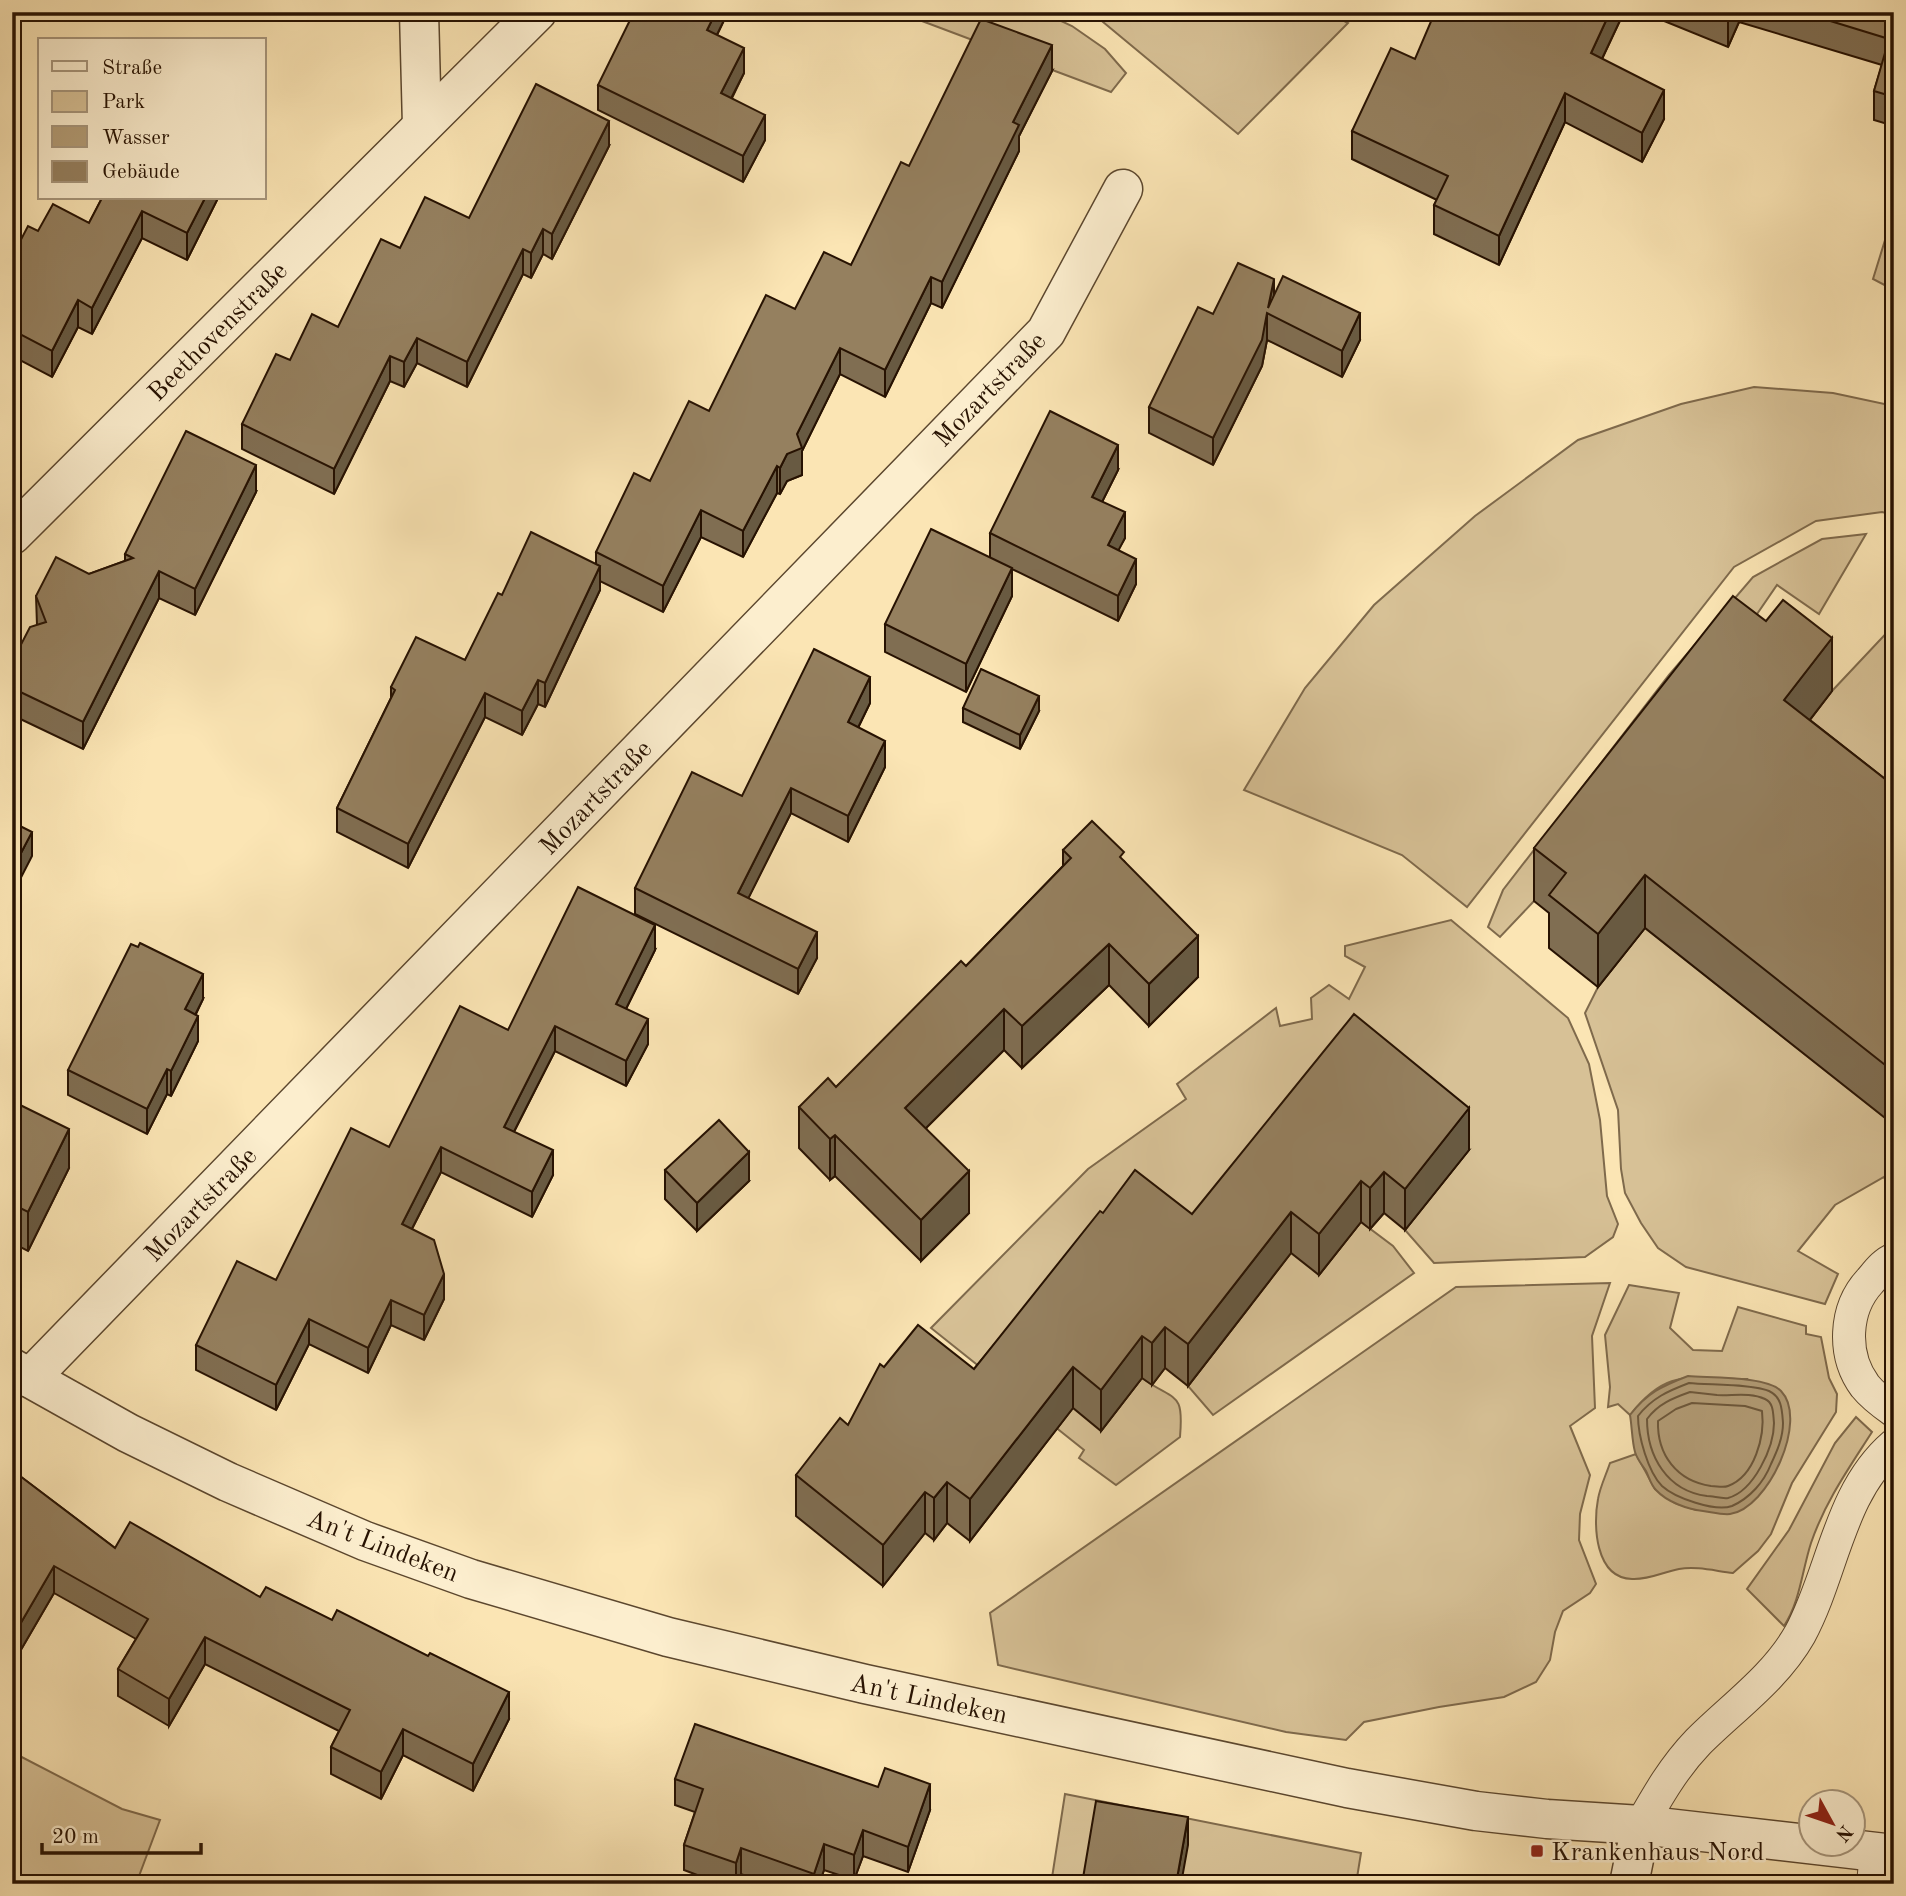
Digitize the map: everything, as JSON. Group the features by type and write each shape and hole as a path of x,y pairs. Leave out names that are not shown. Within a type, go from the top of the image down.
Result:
{"street":[{"path":"419,12 422,126"},
{"name":"Beethovenstraße","path":"12,535 537,12"},
{"name":"Mozartstraße","path":"21,1373 1046,332 1123,189"},
{"name":"An't Lindeken","path":"21,1373 128,1433 216,1476 365,1541 471,1579 668,1637 865,1684 1347,1788 1476,1811 1591,1824 1641,1825 1881,1863"},
{"path":"1629,1884 1641,1825"}],"lane":[{"path":"1894,1259 1887,1262 1858,1294 1849,1323 1851,1357 1864,1385 1894,1411"},
{"path":"1641,1825 1670,1775 1697,1743 1765,1681 1799,1634 1827,1570 1854,1496 1880,1456 1894,1445"}],"green space":[{"path":"898,12 1042,12 1072,26 1105,49 1126,73 1111,92"},
{"path":"1091,12 1327,12 1348,23 1238,134"},
{"path":"1894,211 1894,290 1873,279"},
{"path":"1754,387 1833,393 1894,406 1894,515 1882,512 1816,521 1734,567 1467,907 1402,855 1244,790 1305,688 1374,605 1475,516 1578,440 1681,404"},
{"path":"1866,534 1819,614 1777,585 1733,649 1534,901 1500,937 1488,927 1503,890 1669,675 1753,577 1822,539"},
{"path":"1894,625 1894,834 1784,753 1832,691"},
{"path":"1451,920 1568,1018 1589,1064 1600,1120 1607,1196 1618,1224 1613,1237 1585,1257 1434,1263 1405,1230 1469,1150 1284,1233 1319,1275 1361,1222 1393,1246 1414,1273 1213,1415 1188,1386 1251,1305 1066,1388 1101,1431 1142,1378 1170,1395 1178,1404 1180,1437 1116,1485 1079,1458 1084,1450 931,1328 1088,1169 1186,1099 1177,1084 1276,1008 1280,1026 1312,1019 1311,998 1329,985 1349,999 1365,967 1345,956 1345,946"},
{"path":"1645,928 1894,1125 1894,1199 1884,1177 1835,1205 1798,1251 1838,1274 1825,1304 1686,1267 1658,1248 1625,1193 1618,1110 1585,1013 1598,987"},
{"path":"1610,1283 1592,1336 1595,1408 1570,1426 1590,1475 1580,1514 1579,1540 1596,1584 1590,1593 1563,1611 1555,1632 1550,1660 1536,1682 1504,1697 1364,1722 1346,1740 1286,1732 998,1665 990,1613 1456,1287"},
{"path":"1629,1285 1679,1293 1670,1328 1693,1350 1722,1351 1738,1307 1806,1326 1806,1334 1821,1337 1829,1378 1837,1394 1836,1412 1792,1483 1771,1534 1758,1551 1733,1573 1686,1568 1632,1579 1610,1570 1599,1548 1597,1510 1600,1490 1610,1463 1636,1454 1655,1489 1675,1503 1696,1510 1747,1379 1682,1379 1657,1388 1630,1415 1618,1404 1608,1407 1610,1387 1605,1335"},
{"path":"1856,1417 1872,1432 1823,1513 1811,1543 1794,1607 1784,1626 1747,1589 1789,1530 1835,1443"},
{"path":"12,1752 122,1809 160,1820 136,1884 12,1884"},
{"path":"1065,1794 1361,1853 1356,1884 1051,1884"}],"water":[{"path":"1688,1376 1764,1383 1781,1391 1788,1404 1790,1422 1787,1441 1770,1481 1758,1497 1744,1508 1730,1514 1690,1509 1666,1498 1653,1486 1635,1452 1630,1415 1656,1391"}],"building":[{"path":"634,12 716,12 707,30 744,48 721,93 765,115 743,156 598,85"},
{"path":"1435,12 1610,12 1591,53 1664,90 1642,133 1565,93 1499,236 1434,205 1448,176 1352,131 1391,48 1415,59"},
{"path":"1712,12 1731,12 1728,19"},
{"path":"1801,12 1894,12 1894,97 1874,91 1889,39"},
{"path":"981,19 1052,45 1013,122 1019,125 942,282 931,277 885,370 840,348 797,434 802,448 787,454 780,468 777,466 743,531 701,510 663,586 596,552 634,473 650,481 689,401 709,411 766,295 795,309 824,252 851,265 901,162 909,166"},
{"path":"536,84 609,121 552,234 543,229 531,253 523,249 467,362 417,338 404,362 390,356 334,469 242,424 276,354 290,360 312,314 338,327 381,239 400,248 425,197 469,218"},
{"path":"101,200 204,200 187,233 142,211 92,308 78,300 52,351 12,330 12,257 28,226 38,231 53,204 89,223"},
{"path":"1238,263 1274,279 1268,308 1283,276 1360,313 1342,351 1267,313 1262,340 1213,438 1149,407 1198,307 1213,314"},
{"path":"1050,411 1118,445 1092,497 1125,512 1108,545 1136,559 1118,596 990,533"},
{"path":"186,431 256,465 195,589 159,571 83,722 12,688 12,662 30,627 46,622 36,596 56,557 89,574 133,558 125,554"},
{"path":"931,529 1012,568 966,664 885,624"},
{"path":"531,532 600,566 545,683 538,680 522,711 485,693 408,844 337,808 395,690 391,687 416,637 465,660 498,593 502,595"},
{"path":"1733,596 1766,621 1783,600 1832,638 1784,700 1894,786 1894,1072 1645,875 1598,934 1549,895 1566,873 1534,848"},
{"path":"814,649 870,677 848,722 885,741 848,816 791,788 738,893 817,932 798,969 635,888 692,772 742,796"},
{"path":"981,669 1039,696 1020,735 963,708"},
{"path":"1092,821 1124,852 1120,857 1198,936 1149,984 1109,944 1022,1026 1004,1009 905,1108 969,1171 921,1220 835,1135 830,1139 799,1107 828,1078 836,1087 961,961 966,966 1071,858 1063,850"},
{"path":"12,822 32,832 12,870"},
{"path":"578,887 655,925 616,1004 648,1019 626,1061 555,1026 504,1127 553,1150 532,1192 441,1147 402,1224 434,1240 444,1274 424,1315 391,1300 368,1348 309,1319 276,1385 196,1345 237,1261 276,1280 351,1128 389,1147 460,1006 508,1030"},
{"path":"140,943 203,974 185,1009 198,1016 171,1071 167,1069 147,1109 68,1070 131,944 138,947"},
{"path":"1354,1014 1469,1108 1405,1189 1384,1172 1370,1188 1361,1181 1319,1234 1291,1212 1188,1344 1165,1327 1152,1343 1142,1336 1101,1390 1073,1367 970,1499 947,1482 934,1498 925,1492 883,1545 796,1475 840,1418 848,1425 880,1364 884,1367 918,1325 974,1369 1100,1211 1103,1213 1135,1170 1192,1214"},
{"path":"12,1101 69,1129 28,1212 12,1204"},
{"path":"719,1120 749,1152 697,1203 665,1170"},
{"path":"12,1470 115,1548 130,1522 260,1597 266,1587 332,1620 337,1610 428,1656 430,1653 509,1692 473,1764 403,1729 381,1772 331,1747 350,1710 205,1637 169,1699 118,1669 148,1619 54,1566 12,1638"},
{"path":"695,1724 878,1787 885,1768 930,1784 908,1847 863,1830 854,1855 824,1844 814,1874 741,1848 736,1863 684,1845 703,1789 675,1779"},
{"path":"1096,1801 1188,1817 1176,1884 1082,1884"}],"place":[{"name":"Krankenhaus Nord","path":"1537,1851"}]}
